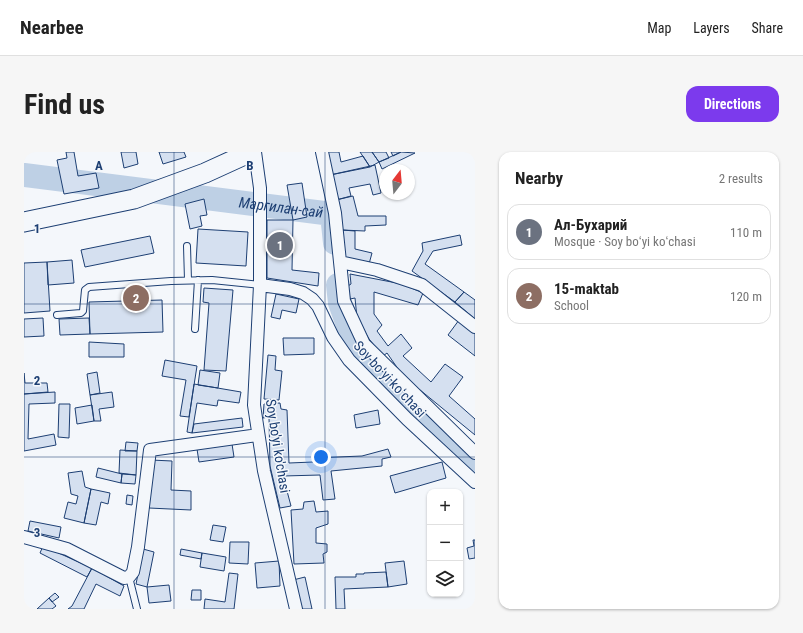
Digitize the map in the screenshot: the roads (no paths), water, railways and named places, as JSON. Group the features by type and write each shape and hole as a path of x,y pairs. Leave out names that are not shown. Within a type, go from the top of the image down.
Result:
{"main road":[{"path":"24,222 134,199 205,173 251,152"}],"street":[{"path":"255,152 260,188 260,285"},
{"name":"Soy boʻyi koʻchasi","path":"322,152 335,212 344,301 364,344 475,453"},
{"path":"340,262 377,270 422,285 475,327"},
{"name":"Soy boʻyi koʻchasi","path":"260,285 290,289 303,293 312,299 318,306 333,337 349,360 407,420 475,482"},
{"name":"Soy bo'yi ko'chasi","path":"260,285 254,405 264,471 296,609"},
{"path":"24,537 67,549 124,578 129,577 132,572 138,546 150,450 258,435"}],"lane":[{"path":"187,246 188,280"},
{"path":"57,315 81,313 84,307 85,290 89,287 188,280 212,280 260,285"},
{"path":"196,329 198,280"},
{"path":"129,577 136,609"}],"waterway":[{"name":"Маргилан-сай","path":"24,175 332,214 335,243"},
{"name":"Маргилан-сай","path":"338,285 340,303 357,350 475,465"}],"place":[{"name":"Ал-Бухарий","path":"280,245"},
{"name":"15-maktab","path":"136,298"}]}
